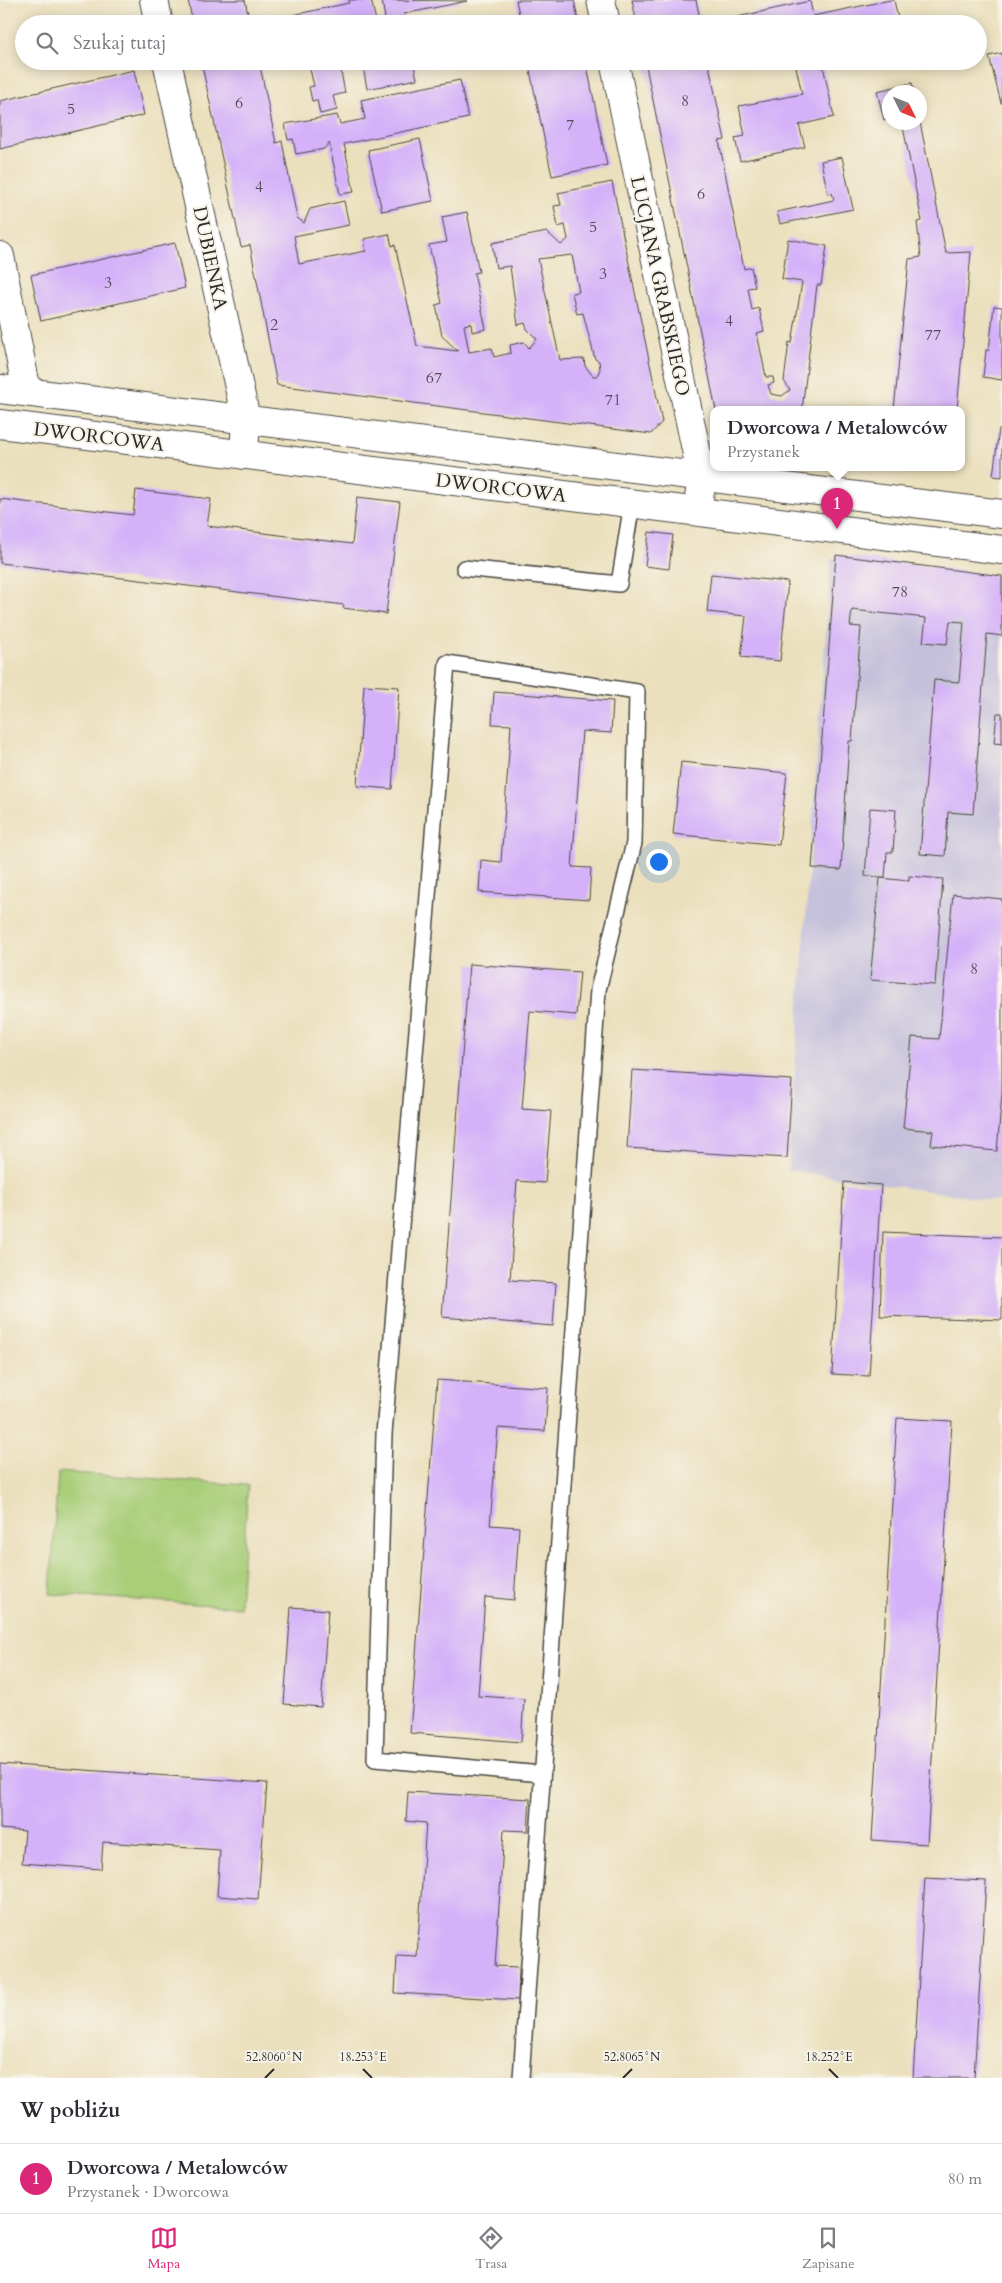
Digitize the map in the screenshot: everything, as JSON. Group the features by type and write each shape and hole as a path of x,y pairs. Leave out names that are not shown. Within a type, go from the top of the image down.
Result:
{"main road":[{"path":"154,0 157,15"},
{"path":"600,0 604,15"},
{"name":"DUBIENKA","path":"169,70 246,419 244,455"},
{"name":"LUCJANA GRABSKIEGO","path":"616,70 702,478 697,511"},
{"path":"0,256 27,392"},
{"name":"DWORCOWA","path":"0,388 702,478 1002,514"},
{"name":"DWORCOWA","path":"0,424 1002,550"}],"lane":[{"path":"464,568 618,584 632,503"},
{"path":"521,2078 598,990 634,843 637,692 447,663 384,1434 376,1759 542,1774"}],"shaded area":[{"path":"831,558 1002,578 1002,1202 788,1170"}],"green space":[{"path":"58,1472 248,1485 240,1607 50,1594"}],"building":[{"path":"188,0 245,0 248,15 191,15"},
{"path":"349,0 371,0 375,15 293,15 349,3"},
{"path":"382,0 467,1 404,14 384,15"},
{"path":"516,0 574,0 577,15 519,15"},
{"path":"632,0 696,0 699,15 635,15"},
{"path":"894,0 897,15 818,15"},
{"path":"810,1 813,15 747,15"},
{"path":"1002,53 1002,103 1001,103 989,56"},
{"path":"134,70 144,115 0,149 0,101"},
{"path":"203,70 261,70 276,143 282,141 297,218 304,223 310,209 344,201 349,225 294,236 299,264 366,251 364,239 389,234 392,246 395,245 417,346 458,351 442,336 436,305 442,303 429,245 447,242 442,217 467,212 479,272 474,273 486,329 472,332 471,323 464,325 469,352 492,348 494,357 511,353 510,345 524,342 529,348 537,339 527,329 525,323 518,325 510,266 496,268 492,243 547,232 561,245 568,239 565,225 558,227 554,206 561,205 558,193 612,182 662,422 651,434 277,385 250,245 241,247","holes":["572,255 579,292 572,293 577,314 583,313 595,359 599,361 600,369 597,376 593,376 585,366 584,359 560,360 538,259"]},
{"path":"310,70 341,70 345,93 333,96 337,110 320,114 317,100 312,101 309,87 314,86"},
{"path":"364,70 415,70 417,79 367,89"},
{"path":"530,70 588,70 607,165 552,176"},
{"path":"647,70 710,70 725,140 719,141 744,269 751,267 755,287 748,288 752,310 759,308 764,331 757,333 766,377 773,377 774,383 768,385 771,394 782,396 790,390 784,381 789,342 792,343 802,282 782,279 788,239 827,246 821,285 817,285 802,406 715,406"},
{"path":"797,70 824,70 834,117 799,125 805,147 740,161 735,138 745,136 739,106 802,94"},
{"path":"460,80 468,118 344,144 354,192 340,194 329,143 324,149 296,154 293,139 288,140 285,124 337,115 340,124 365,119 361,100"},
{"path":"882,90 882,112 877,91"},
{"path":"904,130 922,130 946,253 971,252 957,406 894,406 909,259 921,257 917,222 922,221"},
{"path":"420,139 433,201 382,211 368,150"},
{"path":"842,157 853,209 780,224 777,212 834,200 832,193 828,194 821,161"},
{"path":"175,243 185,288 41,321 31,275"},
{"path":"994,306 1002,307 1002,380 983,377 986,350 989,350"},
{"path":"999,429 1002,429 1002,477 993,476"},
{"path":"136,490 211,499 207,526 352,544 357,497 400,502 386,614 343,608 344,605 0,563 0,499 133,515"},
{"path":"649,532 673,535 669,569 645,566"},
{"path":"836,555 1002,576 1002,636 987,634 973,814 948,812 945,856 920,854 934,680 959,682 964,622 950,621 947,644 923,642 926,618 852,610 850,626 861,627 852,741 849,741 841,870 812,868"},
{"path":"711,574 788,582 780,661 741,657 746,616 707,612"},
{"path":"364,685 399,687 392,789 357,786"},
{"path":"494,692 613,701 611,733 582,731 572,867 591,868 589,900 479,892 481,860 501,862 511,725 492,724"},
{"path":"997,713 1002,713 1002,744 994,743"},
{"path":"681,762 787,773 779,845 673,834"},
{"path":"870,808 896,810 893,852 887,852 885,877 865,876"},
{"path":"909,876 943,879 935,985 870,980 880,878 909,881"},
{"path":"953,894 1002,899 1002,1093 997,1151 931,1145 933,1131 903,1128 912,1037 939,1039"},
{"path":"469,964 580,972 576,1015 530,1011 522,1109 551,1111 545,1183 517,1181 510,1280 556,1283 553,1326 442,1317"},
{"path":"632,1070 792,1080 787,1158 627,1148"},
{"path":"844,1182 881,1185 869,1376 832,1374"},
{"path":"883,1232 1002,1237 1002,1320 880,1316"},
{"path":"437,1380 548,1388 545,1431 498,1428 490,1525 519,1527 514,1600 485,1597 478,1696 524,1699 521,1742 410,1733"},
{"path":"897,1418 952,1421 927,1844 872,1840"},
{"path":"291,1607 328,1610 321,1707 284,1704"},
{"path":"0,1764 267,1783 258,1899 217,1896 220,1850 103,1842 101,1869 22,1863 25,1831 0,1829"},
{"path":"408,1792 530,1799 528,1831 504,1830 495,1966 519,1967 518,2000 395,1993 397,1956 417,1957 426,1823 406,1821"},
{"path":"925,1878 986,1881 974,2078 913,2078"}],"place":[{"name":"Dworcowa / Metalowców","path":"837,529"}]}
